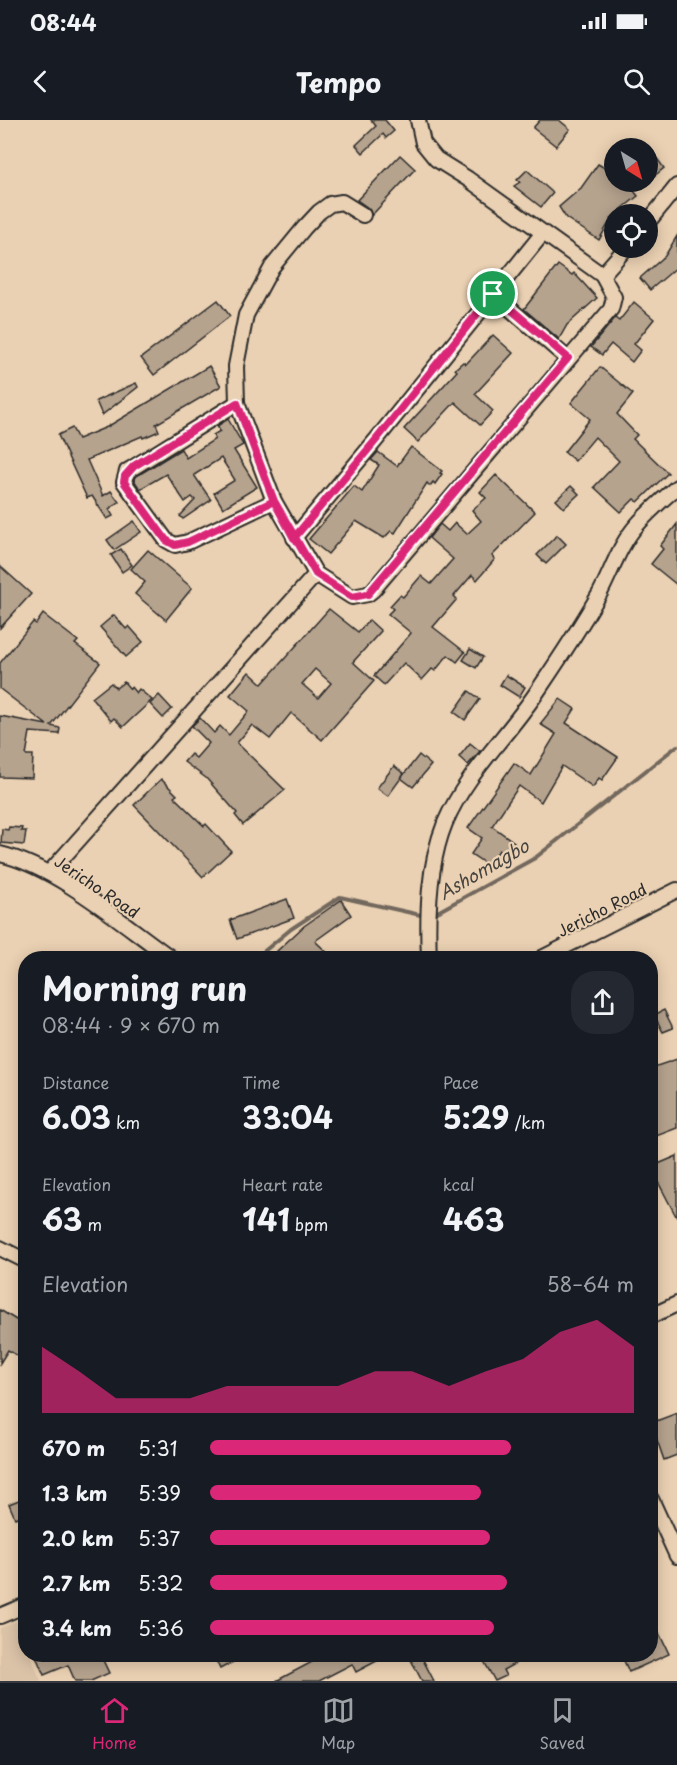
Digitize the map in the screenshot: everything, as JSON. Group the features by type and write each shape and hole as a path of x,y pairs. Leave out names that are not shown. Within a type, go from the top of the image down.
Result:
{"street":[{"path":"363,215 342,202 330,204 304,228 272,267 246,315 236,366 237,403 274,501 316,574 352,597 368,594 611,309 614,297 602,275 468,179 436,159 423,143 418,120"},
{"path":"658,210 677,186"},
{"path":"294,538 543,233"},
{"path":"602,275 617,258"},
{"path":"493,294 568,358"},
{"path":"237,403 134,466 125,476 124,482 166,540 175,545 188,542 274,501"},
{"path":"429,951 434,864 444,826 454,803 539,689 590,610 624,543 636,525 677,487"},
{"path":"50,873 316,574"},
{"name":"Jericho Road","path":"0,854 13,857 50,873 161,951"},
{"name":"Jericho Road","path":"556,951 677,890"},
{"path":"0,1248 18,1257"},
{"path":"658,1313 677,1304"},
{"path":"658,1514 677,1556"},
{"path":"0,1616 18,1608"}],"shaded area":[{"path":"16,1621 18,1662 33,1662 41,1681 0,1681 0,1628"}],"building":[{"path":"371,120 385,120 394,131 386,138 383,134 363,153 356,145 376,126"},
{"path":"540,120 559,120 570,129 556,146 533,128"},
{"path":"400,155 415,169 372,215 368,208 357,200"},
{"path":"658,160 664,168 658,173"},
{"path":"598,164 604,168 604,192 635,192 638,196 628,204 604,204 604,231 599,240 566,218 559,207 581,188"},
{"path":"527,170 553,193 541,207 514,186 520,182 517,180"},
{"path":"677,236 677,267 650,290 640,278 665,256"},
{"path":"558,265 572,275 574,273 597,298 567,325 559,339 524,309"},
{"path":"218,300 230,316 154,375 141,358"},
{"path":"634,302 654,319 634,344 641,350 632,362 611,344 602,355 591,347 615,318 619,321"},
{"path":"493,335 513,353 475,394 493,411 480,425 455,402 418,442 404,429 457,371 455,369 463,362 466,364"},
{"path":"209,366 221,386 156,424 159,431 87,460 103,496 111,491 119,502 109,509 113,516 107,519 92,496 87,498 58,435 72,428 78,439 107,427"},
{"path":"600,367 633,394 617,414 637,435 633,439 668,473 638,502 634,499 621,512 594,487 619,461 595,437 575,461 564,452 590,419 571,403"},
{"path":"136,383 138,387 102,415 96,401"},
{"path":"228,419 243,445 234,450 257,487 223,508 214,493 235,480 221,458 194,475 211,500 183,519 180,516 195,500 192,497 185,502 166,474 140,489 134,480 135,477 181,449 186,458 215,439 213,435 220,431 217,426"},
{"path":"411,447 442,471 440,473 442,474 435,484 433,482 430,486 427,483 395,533 391,531 384,538 356,521 328,554 309,539 354,486 362,492 379,465 371,460 378,452 397,466"},
{"path":"496,475 535,512 492,556 495,559 477,580 472,575 454,596 457,599 433,627 465,652 457,662 448,655 435,671 432,669 422,680 404,663 384,685 374,676 411,633 388,614 393,609 390,606 400,595 403,597 421,576 431,584 453,559 429,538 440,524 448,531 455,523 467,534 481,521 472,510 486,498 480,492"},
{"path":"571,486 579,494 564,508 556,500"},
{"path":"134,521 141,532 114,550 107,540"},
{"path":"677,524 677,585 651,564 663,549 660,546"},
{"path":"557,535 566,544 546,564 537,555"},
{"path":"121,549 132,565 122,572 111,555"},
{"path":"148,550 192,588 166,620 135,594 145,582 131,569"},
{"path":"0,566 31,594 0,628"},
{"path":"329,609 358,632 369,620 381,631 353,662 374,681 322,740 291,713 270,739 252,725 237,743 285,790 243,825 235,815 237,813 206,778 184,762 191,754 196,758 209,743 192,726 200,718 214,733 220,726 229,735 249,711 230,695 249,672 262,684","holes":["315,669 331,683 318,698 302,684"]},
{"path":"43,614 78,641 75,644 100,663 51,726 60,728 59,734 30,732 26,755 33,755 32,778 0,777 0,716 47,725 0,689 0,663 33,622 36,624"},
{"path":"114,615 126,629 129,626 143,642 126,657 100,627"},
{"path":"470,649 483,657 476,668 463,660"},
{"path":"506,675 525,687 519,697 500,685"},
{"path":"124,682 136,693 139,689 152,700 123,727 114,718 111,721 92,698 111,683 116,688"},
{"path":"469,691 480,699 465,720 454,712"},
{"path":"159,695 172,709 163,718 150,704"},
{"path":"560,699 575,709 566,723 618,757 602,780 599,778 593,787 562,766 541,802 519,786 492,826 514,842 505,855 499,850 489,866 471,854 482,838 468,828 514,763 531,775 556,734 540,724"},
{"path":"470,743 480,751 468,765 459,757"},
{"path":"419,755 431,765 413,787 401,778"},
{"path":"394,766 404,774 388,796 377,788"},
{"path":"161,779 177,795 174,797 204,826 206,824 231,851 203,877 134,805"},
{"path":"9,827 22,828 21,831 26,831 24,845 1,843 2,829 8,830"},
{"path":"287,899 294,918 237,939 230,920"},
{"path":"341,900 351,915 315,941 326,951 277,951 304,926"},
{"path":"664,1010 673,1028 663,1032 658,1023 658,1013"},
{"path":"677,1059 677,1128 658,1135 658,1066"},
{"path":"677,1156 677,1218 658,1182 658,1164"},
{"path":"0,1310 18,1321 18,1356 8,1350 0,1363"},
{"path":"677,1413 677,1455 664,1460 658,1443 658,1420"},
{"path":"18,1500 18,1517 15,1518 9,1504"},
{"path":"658,1631 669,1654 658,1659"},
{"path":"38,1662 104,1662 109,1673 91,1681 75,1681 68,1665 44,1675"},
{"path":"217,1662 233,1662 220,1669"},
{"path":"312,1662 375,1662 356,1672 352,1664 319,1681 276,1681"},
{"path":"412,1662 424,1662 434,1681 422,1681"},
{"path":"484,1662 515,1662 503,1670 506,1676 495,1681"},
{"path":"625,1662 651,1662 629,1672"}],"waterway":[{"name":"Ashomagbo","path":"432,915 535,858 677,746"},
{"name":"Ashomagbo","path":"264,951 291,929 340,897 425,916"}],"route":[{"path":"493,294 294,538 274,501 237,403 134,466 125,476 124,482 127,488 166,540 175,545 188,542 274,501 294,538 316,574 352,597 368,594 568,358 493,294"}]}
